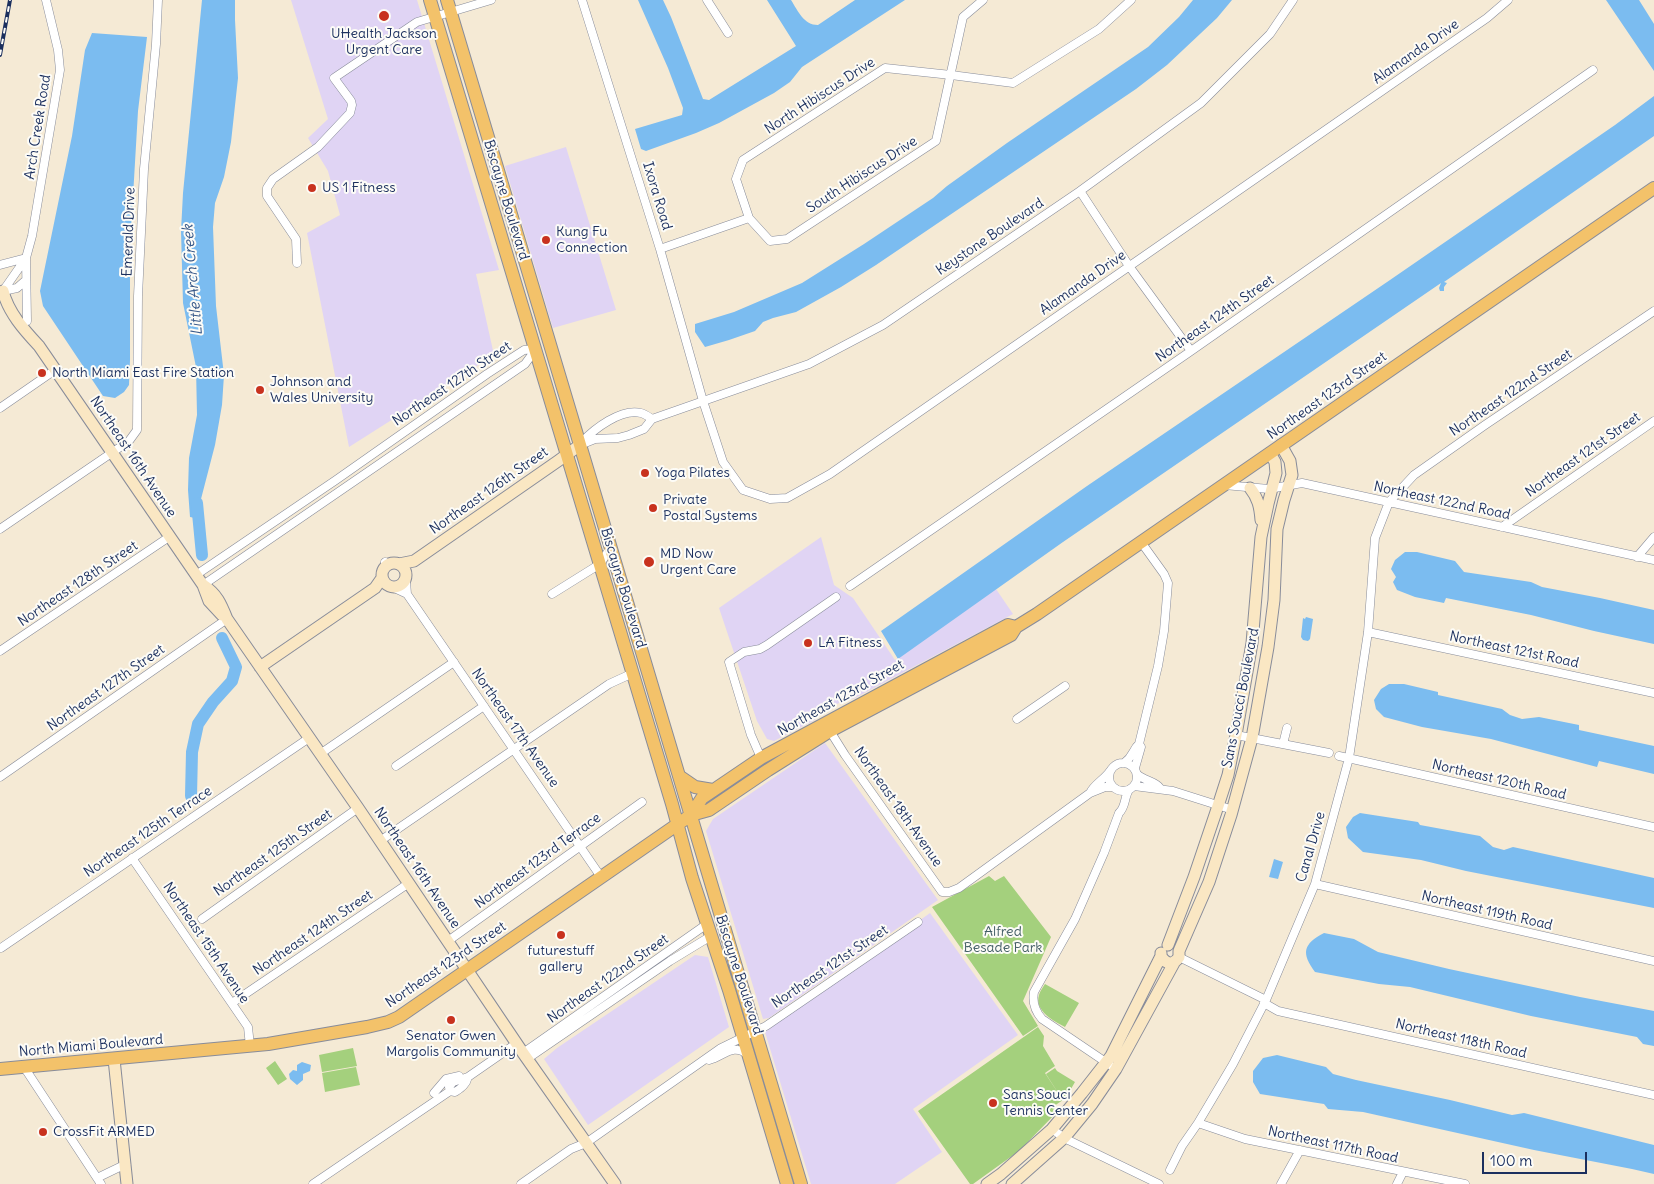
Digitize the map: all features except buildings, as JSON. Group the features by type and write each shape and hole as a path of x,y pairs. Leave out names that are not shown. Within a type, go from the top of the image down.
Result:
{"main road":[{"name":"Biscayne Boulevard","path":"430,0 633,673 692,878 787,1184"},
{"name":"Biscayne Boulevard","path":"449,6 799,1179"},
{"name":"Northeast 123rd Street","path":"691,815 702,798 765,756 906,683 1011,635 1016,627 1654,188"},
{"path":"524,312 542,335 548,335"},
{"path":"536,349 544,353 560,376"},
{"name":"Northeast 123rd Street","path":"184,1053 250,1046 366,1028 388,1022 410,1010 691,815 709,810 830,731 890,700 906,683"},
{"path":"759,776 765,756"},
{"path":"679,776 695,787 714,790"},
{"name":"North Miami Boulevard","path":"0,1069 184,1053"},
{"path":"776,1149 799,1179"}],"street":[{"name":"Arch Creek Road","path":"27,321 26,258 34,227 60,70 60,55 46,0"},
{"name":"Emerald Drive","path":"0,529 111,453 134,436 137,430 138,296 144,169 156,44 158,0"},
{"path":"297,263 296,239 267,196 267,188 273,179 318,147 350,113 351,101 334,78 417,22 435,16 449,6 491,0"},
{"name":"Ixora Road","path":"582,0 660,249 703,402"},
{"path":"707,0 728,34"},
{"path":"982,0 962,16 951,74 1014,83 1099,29 1131,0"},
{"name":"Keystone Boulevard","path":"580,444 595,439 618,438 629,435 644,429 652,418 810,364 883,325 1080,191 1201,103 1270,34 1293,0"},
{"name":"Alamanda Drive","path":"703,402 722,462 742,490 770,499 787,498 830,474 1486,18 1508,0"},
{"name":"North Hibiscus Drive","path":"749,218 736,179 743,160 884,68 951,74"},
{"name":"Northeast 124th Street","path":"850,586 1593,70"},
{"name":"South Hibiscus Drive","path":"749,218 770,241 787,239 936,141 951,74"},
{"path":"1080,191 1130,266 1191,351"},
{"path":"660,249 749,218"},
{"name":"Arch Creek Road","path":"1,289 26,258"},
{"path":"0,264 16,262 26,258"},
{"path":"1,289 17,288 25,281"},
{"name":"Northeast 16th Avenue","path":"1,289 12,299 27,321 39,346 169,537 203,585 213,591 227,619 358,808 522,1052 615,1184"},
{"name":"Northeast 16th Avenue","path":"1,289 6,303 25,331 39,346"},
{"name":"Northeast 122nd Street","path":"1388,502 1414,476 1485,425 1654,311"},
{"name":"Northeast 127th Street","path":"196,575 336,480 428,414 524,350 536,349"},
{"name":"Northeast 127th Street","path":"203,585 274,536 339,495 526,363 536,349"},
{"path":"0,408 55,370"},
{"name":"Keystone Boulevard","path":"580,444 591,432 605,422 623,415 640,413 652,418"},
{"name":"Northeast 121st Street","path":"1502,527 1654,421"},
{"name":"Northeast 126th Street","path":"390,564 414,561 580,444"},
{"name":"Sans Soucci Boulevard","path":"1111,1065 1178,957 1209,882 1233,810 1252,738 1268,647 1274,600 1277,529 1292,474 1289,458 1281,446"},
{"name":"Sans Soucci Boulevard","path":"1168,945 1194,876 1228,775 1252,643 1261,537 1276,478 1276,466 1270,453"},
{"path":"336,480 339,495"},
{"name":"Northeast 122nd Road","path":"1224,485 1273,489 1302,484 1654,560"},
{"path":"1250,488 1259,505 1261,537"},
{"name":"Canal Drive","path":"1170,1170 1182,1146 1233,1064 1265,1001 1315,884 1349,758 1368,632 1375,538 1388,502"},
{"path":"268,526 274,536"},
{"name":"Northeast 128th Street","path":"0,651 169,537"},
{"path":"1638,557 1654,537"},
{"path":"1090,793 1092,788 1105,778 1116,765 1124,763 1132,756 1139,744 1158,666 1164,631 1168,583 1164,574 1141,542"},
{"path":"552,594 600,564 611,547"},
{"path":"260,667 375,588 388,584 400,586 414,561"},
{"path":"390,564 405,568 407,594 388,584 384,568 390,564"},
{"name":"Northeast 17th Avenue","path":"407,594 601,877"},
{"path":"765,756 751,735 728,662 744,652 760,649 836,597"},
{"name":"Northeast 127th Street","path":"0,777 227,619"},
{"name":"Northeast 121st Road","path":"1368,632 1654,693"},
{"path":"320,754 454,662"},
{"path":"380,841 609,684 633,673"},
{"path":"1017,718 1065,686"},
{"path":"396,766 484,706"},
{"path":"1284,744 1287,728"},
{"name":"Northeast 18th Avenue","path":"830,731 942,892 949,892 959,888 1090,793"},
{"path":"1236,735 1329,753"},
{"name":"Northeast 125th Terrace","path":"1,948 309,738"},
{"path":"1111,1065 1052,1027 1039,1016 1034,1006 1033,998 1034,992 1075,919 1119,813 1122,811 1126,794 1137,780 1136,771 1141,747 1139,744"},
{"name":"Northeast 120th Road","path":"1339,756 1654,828"},
{"path":"1124,763 1128,764 1146,781 1158,785 1160,788 1233,810"},
{"path":"1110,771 1109,780 1119,796 1119,813"},
{"path":"1090,793 1105,787 1124,791 1140,786 1156,790 1160,788"},
{"name":"Northeast 123rd Terrace","path":"448,941 642,802"},
{"name":"Northeast 125th Street","path":"202,919 358,808"},
{"name":"Northeast 15th Avenue","path":"132,858 248,1027 250,1046"},
{"name":"Northeast 124th Street","path":"232,1003 408,883"},
{"name":"Northeast 119th Road","path":"1315,884 1654,961"},
{"name":"Northeast 121st Street","path":"521,1184 571,1149 586,1143 726,1045 755,1032 918,922"},
{"name":"Northeast 122nd Street","path":"313,1184 450,1090 451,1083 522,1052 615,994 709,930"},
{"name":"Northeast 122nd Street","path":"615,994 709,930"},
{"path":"1012,1184 1064,1138 1092,1104 1111,1065 1114,1049 1162,951 1168,945 1176,947 1178,957 1166,962 1161,956"},
{"name":"Northeast 118th Road","path":"1178,957 1265,1001 1278,1011 1654,1095"},
{"name":"Northeast 121st Street","path":"704,1060 715,1059 735,1049 741,1050 748,1056"},
{"path":"114,1059 127,1184"},
{"path":"987,1184 1052,1129 1082,1093 1111,1065"},
{"path":"24,1067 99,1181 126,1164"},
{"path":"434,1093 449,1077 468,1077"},
{"name":"Northeast 117th Road","path":"1198,1123 1245,1138 1465,1184"},
{"path":"1052,1129 1064,1138 1159,1184"},
{"path":"1281,1184 1300,1150"},
{"path":"1397,1184 1403,1172"}],"shaded area":[{"path":"291,0 417,0 499,270 476,274 494,355 349,447 307,233 340,215 328,171 308,138 328,119"},
{"path":"566,147 616,310 553,328 505,166"},
{"path":"821,537 834,585 853,598 895,660 996,589 1013,614 855,698 839,703 813,721 774,741 767,739 757,721 719,608"},
{"path":"825,743 938,900 769,1018 763,1019 706,831 713,819"},
{"path":"930,913 1018,1035 913,1109 942,1152 895,1184 811,1184 765,1032"},
{"path":"695,955 708,957 729,1027 588,1125 544,1059 557,1048"}],"green space":[{"name":"Alfred Besade Park","path":"989,876 995,881 1004,876 1051,937 1023,1001 1038,1026 1023,1036 932,907"},
{"path":"1045,984 1079,1003 1065,1027 1046,1015 1039,1006 1039,995"},
{"name":"Sans Souci Tennis Center","path":"1038,1027 1044,1036 1043,1046 1055,1066 1045,1073 1062,1099 1046,1074 1055,1068 1075,1082 1064,1101 1054,1106 1058,1111 1019,1151 973,1184 970,1184 918,1111"},
{"path":"353,1048 357,1066 322,1072 319,1055"},
{"path":"275,1061 287,1079 278,1085 266,1068"},
{"path":"356,1067 360,1085 325,1092 322,1073"}],"water":[{"path":"202,0 235,0 238,78 231,142 224,177 215,203 213,227 216,306 224,375 222,405 215,445 201,499 200,519 190,517 188,490 189,458 197,415 196,367 183,303 181,231"},
{"path":"638,0 663,0 703,99 709,100 796,46 767,0 791,0 805,20 818,25 855,0 905,0 802,67 790,82 774,93 719,123 646,151 641,149 635,129 682,115 683,108 668,68"},
{"path":"1193,0 1232,0 1217,18 1167,65 1136,89 841,287 796,312 763,322 755,331 705,347 695,332 695,324 734,312 802,283 864,244 933,198 1007,143 1148,47 1179,17"},
{"path":"1606,0 1639,0 1654,24 1654,71"},
{"path":"92,33 147,37 138,111 130,248 129,385 124,392 115,398 103,396 43,306 40,291 72,136 85,50"},
{"path":"1654,96 1654,136 1444,282 1447,283 1444,291 1440,291 1441,283 1063,542 898,659 881,631 1087,486 1390,280"},
{"path":"1405,552 1417,552 1455,561 1464,572 1531,582 1542,587 1654,610 1654,644 1531,615 1446,598 1444,603 1415,597 1397,590 1393,582 1396,577 1391,569 1395,560"},
{"path":"1306,617 1313,619 1310,639 1308,641 1303,640 1301,637 1303,618 1305,619"},
{"path":"1389,684 1404,684 1438,692 1438,695 1502,709 1510,715 1522,719 1539,717 1579,725 1579,730 1654,746 1654,774 1599,761 1597,767 1491,739 1422,727 1384,717 1376,709 1374,700 1381,689"},
{"path":"1360,813 1418,822 1420,825 1480,836 1493,847 1504,850 1513,847 1654,878 1654,908 1466,871 1421,860 1363,852 1348,838 1346,827 1353,817"},
{"path":"1274,859 1283,862 1278,879 1269,877"},
{"path":"1324,933 1354,939 1378,952 1449,969 1654,1011 1654,1046 1643,1044 1637,1037 1531,1016 1410,987 1379,984 1315,972 1306,954 1306,949 1312,941"},
{"path":"1277,1055 1326,1067 1333,1074 1356,1080 1512,1115 1524,1113 1654,1145 1654,1174 1534,1150 1363,1112 1328,1109 1324,1104 1260,1094 1253,1082 1253,1071 1263,1058"},
{"path":"302,1062 311,1065 310,1071 303,1074 303,1080 297,1085 290,1079 289,1074 293,1070 297,1071 297,1065"}],"waterway":[{"name":"Little Arch Creek","path":"197,503 202,555"},
{"path":"191,796 192,752 198,724 213,702 232,681 236,667 222,638"}],"railway":[{"path":"0,55 10,0"}],"place":[{"name":"UHealth Jackson Urgent Care","path":"384,16"},
{"name":"US 1 Fitness","path":"312,188"},
{"name":"Kung Fu Connection","path":"546,240"},
{"name":"North Miami East Fire Station","path":"42,373"},
{"name":"Johnson and Wales University","path":"260,390"},
{"name":"Yoga Pilates","path":"645,473"},
{"name":"Private Postal Systems","path":"653,508"},
{"name":"MD Now Urgent Care","path":"649,562"},
{"name":"LA Fitness","path":"808,643"},
{"name":"futurestuff gallery","path":"561,935"},
{"name":"Senator Gwen Margolis Community","path":"451,1020"},
{"name":"Sans Souci Tennis Center","path":"993,1103"},
{"name":"CrossFit ARMED","path":"43,1132"}]}
